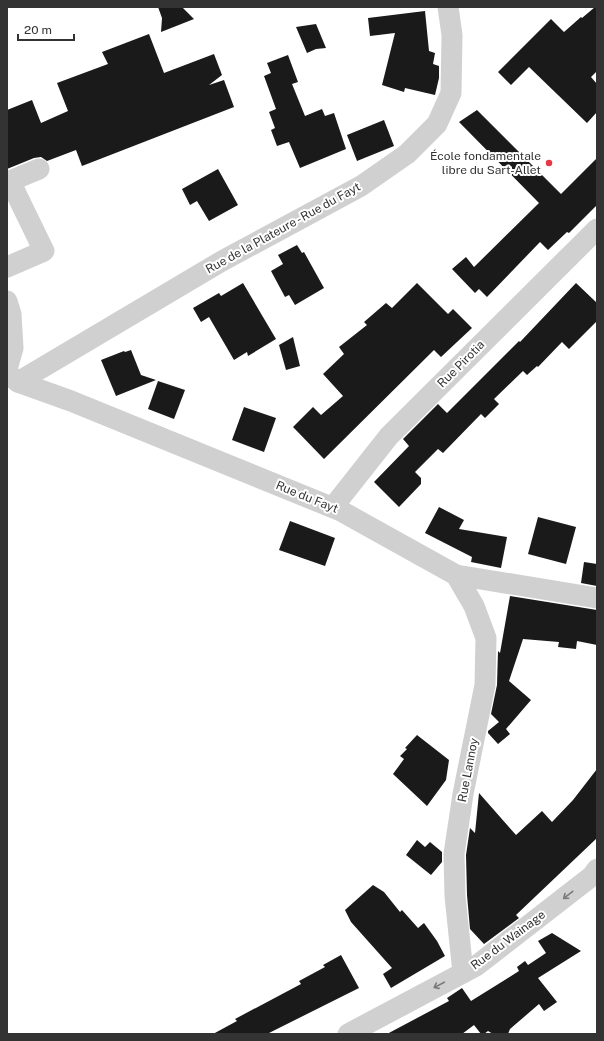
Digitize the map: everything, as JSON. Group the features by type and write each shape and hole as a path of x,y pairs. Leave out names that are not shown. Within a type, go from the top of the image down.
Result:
{"street":[{"name":"Rue de la Plateure - Rue du Fayt","path":"11,375 361,186 407,154 436,124 451,93 452,35 448,7"},
{"path":"7,267 44,251 10,181 39,169"},
{"name":"Rue Pirotia","path":"333,507 389,436 597,229"},
{"path":"7,302 11,314 13,348 11,375"},
{"name":"Rue du Fayt","path":"11,375 71,401 333,507 456,575 597,598"},
{"name":"Rue Lannoy","path":"456,575 474,606 486,638 485,685 463,794 454,854 455,896 463,973"},
{"name":"Rue du Wainage","path":"348,1034 476,966 586,881 597,869"}],"building":[{"path":"158,7 182,7 194,19 161,32 162,18"},
{"path":"595,7 597,7 597,71 591,77 597,84 597,112 587,123 529,67 511,85 498,72 551,19 564,32"},
{"path":"425,11 429,51 435,53 433,64 439,66 439,78 435,95 405,88 404,92 382,85 395,33 370,36 368,18"},
{"path":"316,24 326,48 316,49 307,53 296,27"},
{"path":"149,34 164,73 214,54 222,75 209,85 224,80 234,107 82,166 76,150 47,161 41,157 34,158 7,169 7,110 32,100 41,123 68,111 57,83 108,64 102,52"},
{"path":"288,55 298,82 292,84 305,116 322,109 325,116 334,113 346,149 300,168 289,142 277,146 271,130 275,128 269,112 276,109 264,76 271,73 267,63"},
{"path":"477,110 561,194 597,158 597,205 569,233 567,232 548,250 540,242 487,297 479,289 475,293 452,269 466,257 474,267 539,203 459,122"},
{"path":"384,120 394,146 357,161 347,135"},
{"path":"218,169 238,205 209,221 197,201 190,205 182,189"},
{"path":"297,245 302,253 304,252 324,288 295,305 289,295 285,297 271,271 283,264 278,255"},
{"path":"243,283 276,339 248,356 247,352 234,360 209,317 201,322 193,308 219,293 221,296"},
{"path":"417,283 448,314 453,309 472,328 441,357 434,350 324,459 293,427 313,407 321,415 343,396 323,374 344,354 339,347 367,325 364,322 386,303 392,308"},
{"path":"576,283 597,303 597,321 569,349 562,342 538,367 537,366 527,375 523,371 494,399 499,404 485,418 481,414 443,453 438,449 415,472 421,478 421,484 399,507 374,482 409,446 403,439 438,404 447,413 519,341 520,342"},
{"path":"293,337 300,366 286,370 279,345"},
{"path":"131,350 141,375 156,380 116,396 101,360 124,351"},
{"path":"158,381 185,390 174,419 148,409"},
{"path":"244,407 276,418 264,452 232,440"},
{"path":"439,507 464,520 459,529 507,537 501,568 471,562 472,557 425,533"},
{"path":"538,517 576,527 566,564 528,554"},
{"path":"290,521 335,538 325,566 279,550"},
{"path":"584,562 597,564 597,586 581,583"},
{"path":"510,596 597,610 597,645 577,641 576,649 558,647 559,642 523,639 509,681 531,700 506,729 510,734 498,744 488,733 488,731 499,722 491,714 497,685 498,651 500,653"},
{"path":"417,735 449,760 446,780 427,806 393,774 404,759 400,756"},
{"path":"597,769 597,838 516,915 519,918 484,944 470,929 467,895 466,855 470,828 475,833 479,793 516,835 542,811 552,822 573,800"},
{"path":"417,840 425,847 430,842 442,852 442,862 431,875 406,855"},
{"path":"373,885 384,892 400,912 402,910 418,928 424,923 437,941 445,956 391,988 383,974 392,968 351,922 345,910"},
{"path":"552,933 581,951 538,978 557,1002 544,1011 539,1004 510,1029 508,1034 493,1034 488,1031 481,1034 474,1025 462,1034 387,1034 449,1001 447,998 462,988 471,1001 519,971 517,967 525,961 528,965 546,953 538,941"},
{"path":"341,955 359,988 267,1034 213,1034 237,1021 235,1019 301,984 299,981 325,967 323,965"}],"place":[{"name":"École fondamentale libre du Sart-Allet","path":"549,163"}]}
